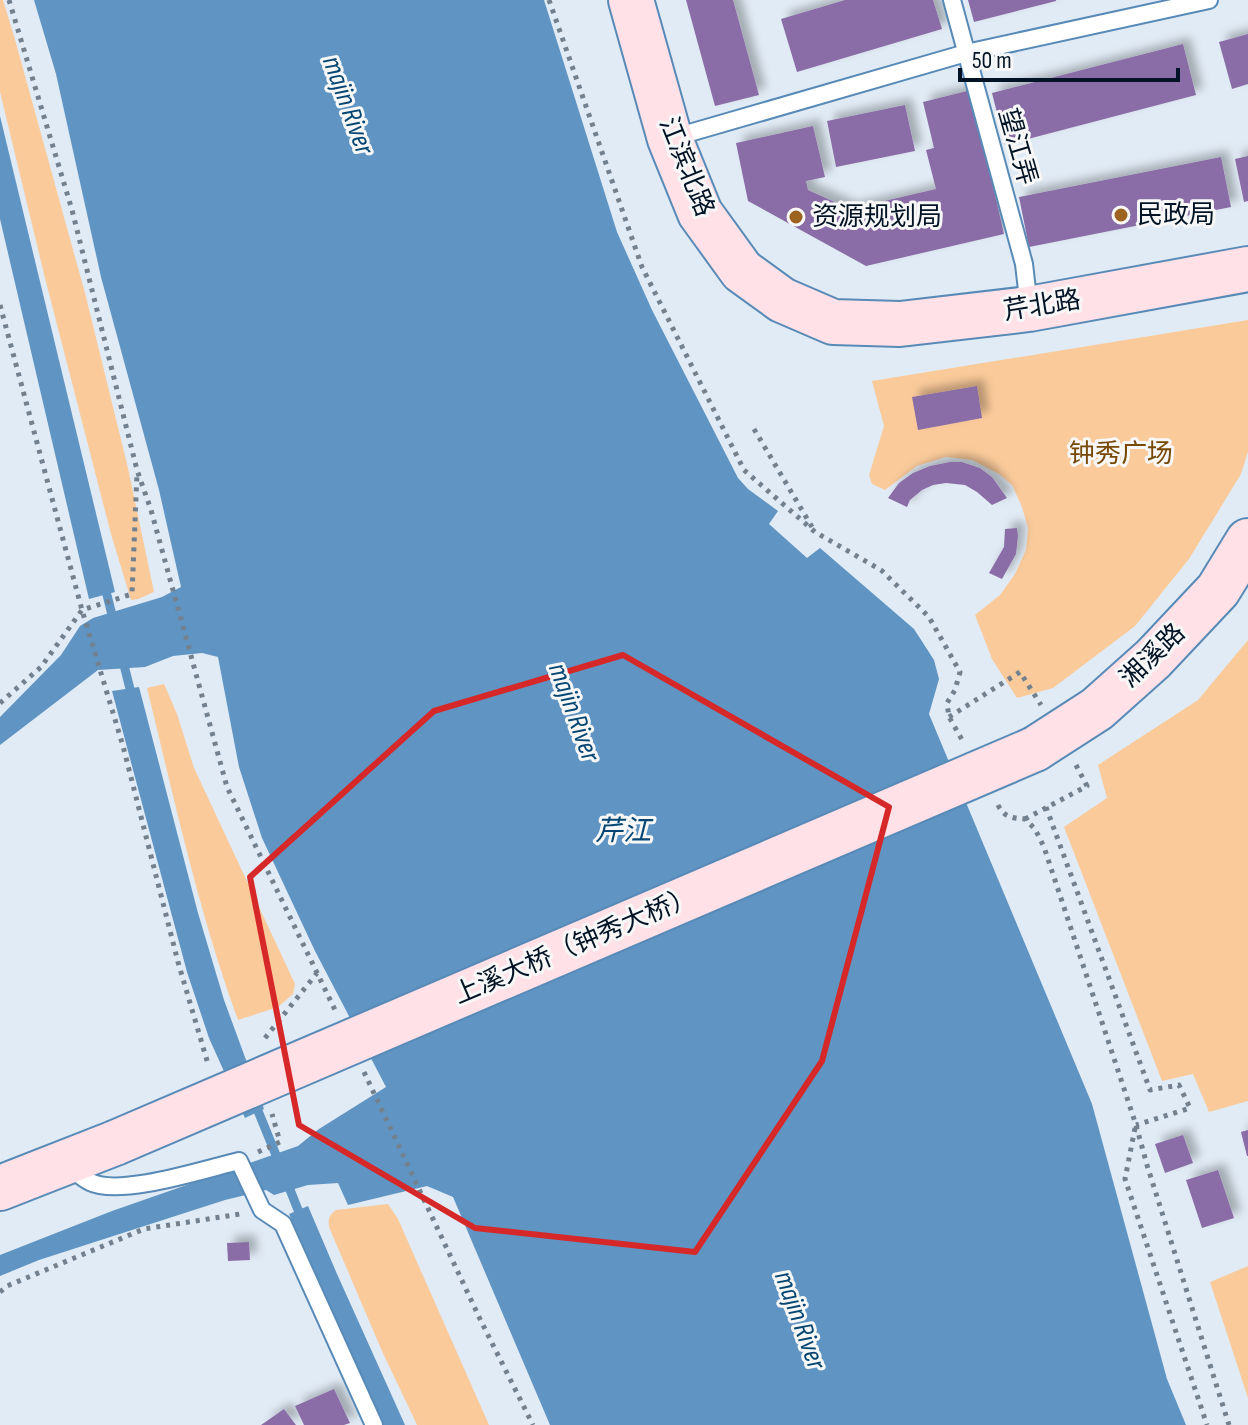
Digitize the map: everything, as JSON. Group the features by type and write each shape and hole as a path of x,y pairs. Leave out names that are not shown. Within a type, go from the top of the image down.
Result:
{"main road":[{"name":"江滨北路","path":"631,0 670,139 700,213 742,271 782,300 833,322"},
{"name":"芹北路","path":"833,322 900,324 1029,309 1248,269"},
{"name":"湘溪路","path":"1035,749 1097,709 1153,659 1218,590 1248,541"},
{"name":"上溪大桥（钟秀大桥）","path":"65,1163 1035,749"},
{"path":"0,1188 65,1163"}],"lane":[{"name":"望江弄","path":"952,0 1024,264 1029,309"},
{"path":"670,139 966,53 1209,0"},
{"path":"65,1163 89,1182 108,1186 146,1183 239,1161 262,1210 283,1224 374,1425"}],"path":[{"path":"9,0 72,210 137,470 151,510 227,787 337,1016"},
{"path":"549,0 647,277 744,470 815,532 881,570 929,617 960,672 947,703 949,717 964,744"},
{"path":"0,305 82,610 123,746 209,1070"},
{"path":"754,429 815,532"},
{"path":"0,703 41,667 82,610 132,594 137,470"},
{"path":"949,717 1020,672"},
{"path":"995,800 1002,813 1025,819 1087,786"},
{"path":"1046,807 1150,1090 1179,1085 1190,1108 1136,1125"},
{"path":"1025,819 1035,829 1044,847 1136,1125 1229,1425"},
{"path":"358,1059 533,1425"},
{"path":"1136,1125 1125,1179 1207,1425"},
{"path":"0,1292 7,1286 144,1229 262,1210"}],"highlighted area":[{"path":"623,655 889,807 822,1061 695,1252 475,1228 299,1125 250,877 434,711"}],"green space":[{"path":"0,0 3,0 14,36 85,293 128,468 154,592 138,599 131,600 111,534 0,92"},
{"name":"钟秀广场","path":"1248,320 1248,452 1241,474 1189,559 1135,626 1053,688 1017,698 992,659 975,615 1000,595 1015,574 1026,550 1028,528 1012,485 999,474 972,460 946,457 917,466 885,490 872,484 869,475 884,426 872,381"},
{"path":"1248,640 1248,1101 1209,1112 1193,1074 1162,1081 1064,827 1107,798 1098,765 1198,700"},
{"path":"164,684 194,768 295,984 293,994 278,1007 238,1020 199,897 147,688"},
{"path":"388,1204 398,1219 489,1425 417,1425 382,1351 329,1222 330,1215 336,1210"},
{"path":"1248,1266 1248,1398 1210,1282"}],"water":[{"name":"芹江","path":"34,0 544,0 617,232 652,310 738,478 778,511 769,524 807,558 820,548 914,629 934,660 939,679 929,714 1092,1104 1167,1379 1186,1425 550,1425 453,1197 427,1186 348,1205 338,1183 308,1185 274,1195 266,1190 225,1200 39,1260 0,1276 0,1255 112,1211 298,1146 319,1129 386,1087 315,951 262,838 239,767 218,657 202,653 173,656 145,667 98,670 0,745 0,717 61,655 80,626 93,618 162,597 181,587 159,490 101,277 56,74"},
{"path":"0,116 115,592 89,599 0,219"},
{"path":"139,687 198,913 224,1000 264,1109 245,1118 209,1038 187,972 112,691"},
{"path":"308,1206 405,1425 384,1425 289,1214"}],"building":[{"path":"686,0 733,0 759,95 715,106"},
{"path":"845,0 933,0 942,29 797,72 781,19"},
{"path":"968,0 1056,0 1056,1 974,22"},
{"path":"1248,34 1248,84 1232,89 1219,42"},
{"path":"1183,44 1196,95 1005,145 992,93"},
{"path":"971,90 1004,234 866,266 748,201 736,143 813,126 825,177 806,181 808,190 850,209 936,189 926,150 934,148 923,102"},
{"path":"905,105 915,151 836,167 827,121"},
{"path":"1248,156 1248,201 1244,202 1235,159"},
{"path":"1221,157 1231,207 1029,247 1019,197"},
{"path":"977,386 982,418 918,430 912,397"},
{"path":"950,462 980,468 992,477 1007,498 992,505 965,485 946,483 922,490 907,507 888,498 899,483 913,473"},
{"path":"1017,528 1016,554 1002,579 989,573 1004,547 1005,529"},
{"path":"1248,1130 1248,1156 1247,1156 1241,1132"},
{"path":"1183,1135 1193,1163 1165,1173 1155,1144"},
{"path":"1218,1170 1234,1218 1202,1228 1186,1180"},
{"path":"249,1242 250,1260 228,1261 227,1243"},
{"path":"334,1389 350,1423 304,1425 295,1406"},
{"path":"284,1409 296,1425 261,1425"}],"waterway":[{"path":"104,583 114,623"},
{"path":"122,657 133,701"},
{"path":"254,1101 280,1165"},
{"path":"287,1182 302,1220"}],"place":[{"name":"民政局","path":"1121,215"},
{"name":"资源规划局","path":"796,217"}],"water label":[{"name":"majin River","path":"348,105"},
{"name":"majin River","path":"574,712"},
{"name":"majin River","path":"800,1320"}]}
